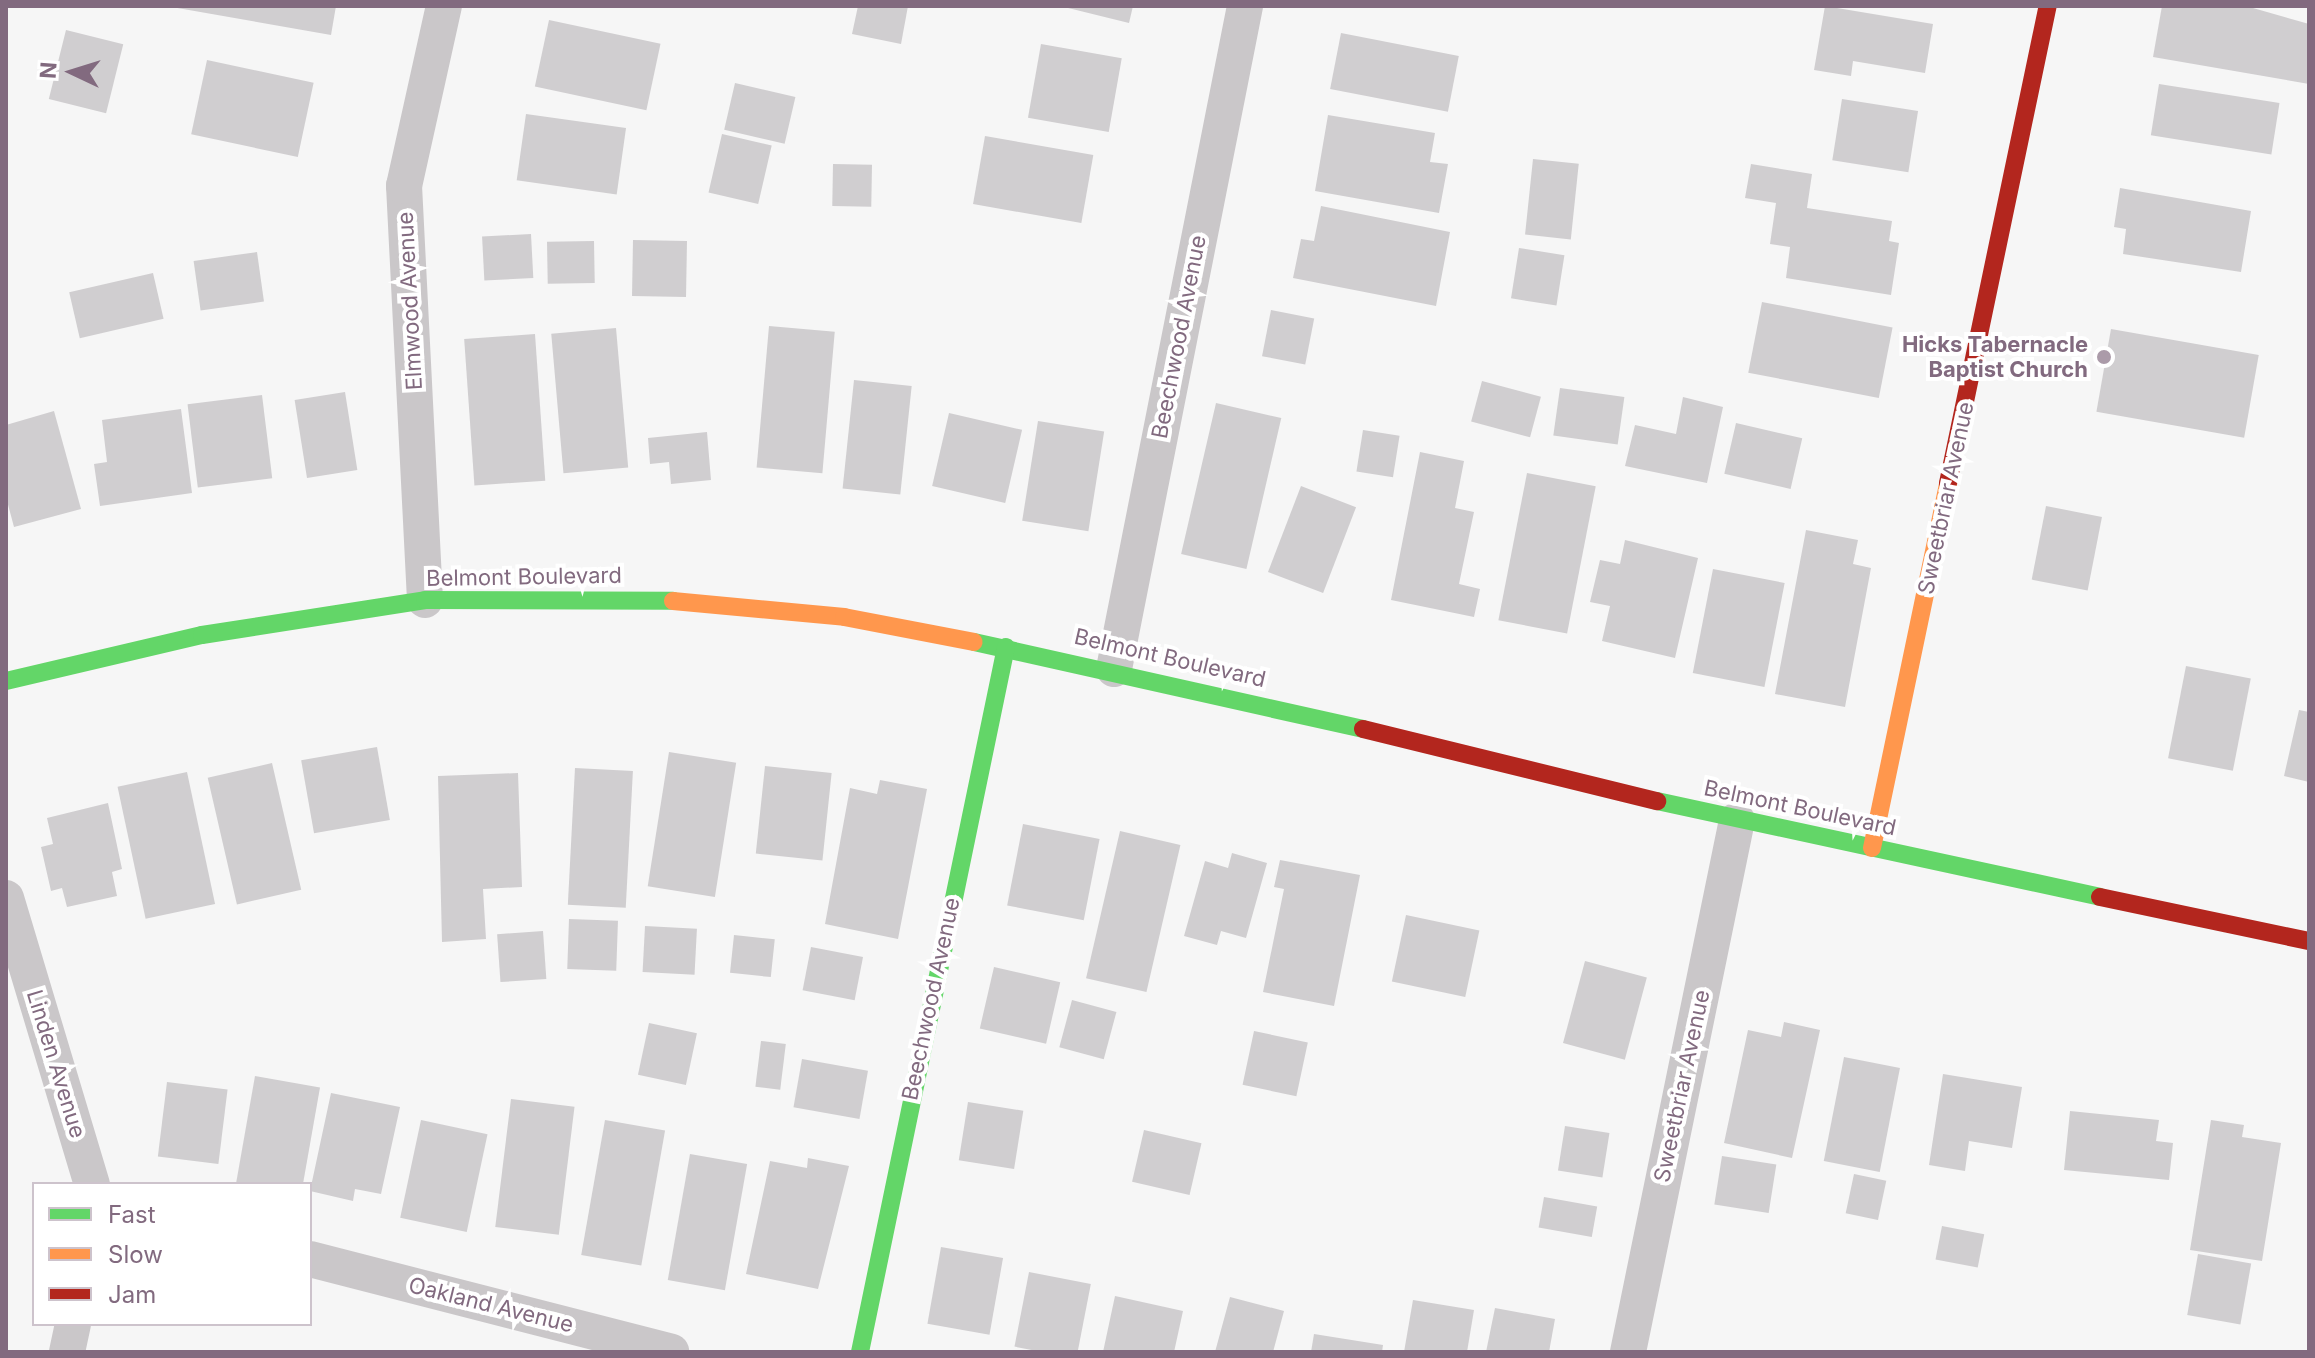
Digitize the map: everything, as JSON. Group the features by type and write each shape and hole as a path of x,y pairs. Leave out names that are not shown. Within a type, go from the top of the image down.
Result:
{"street":[{"name":"Elmwood Avenue","path":"425,600 404,186 444,6"},
{"name":"Beechwood Avenue","path":"1114,669 1245,6"},
{"name":"Sweetbriar Avenue","path":"1872,848 2048,6"},
{"name":"Belmont Boulevard","path":"6,681 202,635 425,600 666,600 844,617 1114,669 1737,820 2309,941"},
{"name":"Beechwood Avenue","path":"860,1352 1006,647"},
{"name":"Sweetbriar Avenue","path":"1628,1352 1737,820"},
{"name":"Linden Avenue","path":"6,898 91,1182"},
{"name":"Oakland Avenue","path":"312,1260 671,1352"},
{"path":"67,1352 73,1326"}],"building":[{"path":"166,6 336,6 331,35"},
{"path":"858,6 908,6 901,44 852,34"},
{"path":"1060,6 1133,6 1129,23"},
{"path":"1825,6 1933,24 1925,73 1853,61 1851,76 1814,70"},
{"path":"2162,6 2246,6 2309,24 2309,84 2153,57"},
{"path":"549,20 661,44 646,110 535,87"},
{"path":"66,30 123,44 106,113 49,99"},
{"path":"1341,33 1459,56 1448,112 1330,89"},
{"path":"1041,44 1122,58 1109,132 1028,118"},
{"path":"207,60 314,83 298,157 191,134"},
{"path":"735,83 795,97 785,144 724,130"},
{"path":"2159,84 2279,103 2271,154 2151,135"},
{"path":"1842,99 1918,111 1908,172 1832,160"},
{"path":"526,114 626,128 617,194 517,180"},
{"path":"1328,115 1435,133 1430,162 1448,164 1439,213 1315,191"},
{"path":"722,134 772,145 758,204 709,192"},
{"path":"985,136 1093,155 1081,223 973,204"},
{"path":"1533,159 1579,164 1571,239 1525,235"},
{"path":"833,164 872,165 871,207 832,206"},
{"path":"1751,164 1812,174 1807,208 1892,221 1889,241 1899,243 1891,295 1786,278 1790,247 1770,244 1776,203 1745,198"},
{"path":"2120,188 2251,211 2241,272 2123,254 2126,229 2114,227"},
{"path":"1321,206 1450,232 1436,306 1293,278 1301,239 1314,241"},
{"path":"531,234 533,278 484,281 482,237"},
{"path":"633,240 687,241 686,297 632,296"},
{"path":"594,241 595,283 548,284 547,242"},
{"path":"1519,248 1564,255 1556,306 1511,298"},
{"path":"257,252 264,302 201,310 194,261"},
{"path":"153,273 164,319 80,338 69,292"},
{"path":"1762,302 1893,327 1879,398 1748,373"},
{"path":"1271,310 1314,318 1305,365 1262,356"},
{"path":"769,326 835,332 822,473 757,467"},
{"path":"616,328 628,467 563,473 551,334"},
{"path":"2111,329 2259,355 2244,438 2096,412"},
{"path":"535,334 545,481 474,486 464,339"},
{"path":"854,380 912,386 900,494 843,488"},
{"path":"1482,381 1541,397 1530,437 1471,422"},
{"path":"1560,388 1624,397 1618,445 1553,436"},
{"path":"345,392 357,470 307,478 295,400"},
{"path":"262,395 272,478 198,488 188,404"},
{"path":"1683,397 1723,407 1707,483 1625,466 1635,425 1676,434"},
{"path":"1216,403 1281,418 1246,569 1181,554"},
{"path":"181,409 192,493 100,506 94,464 107,462 102,420"},
{"path":"54,411 81,509 14,527 6,497 6,425"},
{"path":"949,413 1022,430 1005,503 932,486"},
{"path":"1038,421 1104,431 1088,531 1022,521"},
{"path":"1736,423 1802,438 1791,489 1724,474"},
{"path":"1363,430 1400,436 1393,477 1356,471"},
{"path":"707,432 711,480 671,484 669,462 650,464 648,438"},
{"path":"1420,452 1464,461 1455,508 1474,512 1459,584 1480,589 1474,617 1391,600"},
{"path":"1527,473 1596,486 1567,634 1498,620"},
{"path":"1301,486 1356,507 1323,593 1268,572"},
{"path":"2046,506 2102,517 2088,590 2032,580"},
{"path":"1806,530 1858,540 1853,564 1871,568 1845,707 1775,694"},
{"path":"1625,540 1698,558 1675,658 1602,641 1610,606 1590,602 1600,560 1620,564"},
{"path":"1713,569 1785,583 1764,687 1693,673"},
{"path":"2186,666 2251,679 2233,771 2168,758"},
{"path":"2299,710 2309,712 2309,782 2284,776"},
{"path":"377,747 390,820 314,833 301,760"},
{"path":"669,752 736,763 715,897 648,886"},
{"path":"272,763 301,890 237,905 208,778"},
{"path":"765,766 832,773 822,861 756,854"},
{"path":"575,768 633,771 626,908 568,905"},
{"path":"187,772 215,904 146,919 118,787"},
{"path":"518,773 522,887 483,889 486,939 442,942 438,776"},
{"path":"880,780 927,789 898,939 825,924 850,788 877,794"},
{"path":"108,803 122,869 112,872 117,896 67,907 62,888 51,891 41,847 53,844 47,818"},
{"path":"1023,824 1100,839 1084,920 1007,905"},
{"path":"1120,831 1180,845 1146,992 1086,978"},
{"path":"1232,853 1267,863 1246,938 1221,931 1217,945 1184,936 1205,861 1228,868"},
{"path":"1280,860 1360,875 1334,1006 1263,992 1284,889 1274,887"},
{"path":"1406,915 1479,931 1465,997 1392,982"},
{"path":"569,919 618,921 616,971 567,969"},
{"path":"645,926 697,929 695,975 643,972"},
{"path":"543,931 546,979 500,982 497,934"},
{"path":"734,935 775,939 771,977 730,973"},
{"path":"811,947 863,957 855,1000 803,990"},
{"path":"1585,961 1647,978 1625,1060 1563,1043"},
{"path":"994,967 1060,982 1046,1044 980,1028"},
{"path":"1072,1000 1116,1012 1104,1059 1059,1047"},
{"path":"1784,1022 1820,1030 1792,1158 1724,1143 1748,1030 1781,1037"},
{"path":"649,1023 697,1033 686,1085 638,1075"},
{"path":"1254,1031 1308,1042 1296,1096 1243,1085"},
{"path":"761,1041 786,1044 780,1090 755,1087"},
{"path":"1844,1057 1900,1068 1880,1172 1824,1161"},
{"path":"802,1059 868,1071 859,1119 793,1107"},
{"path":"1943,1074 2022,1087 2012,1148 1969,1141 1965,1171 1929,1165"},
{"path":"255,1076 320,1087 303,1182 236,1182"},
{"path":"167,1082 228,1089 218,1164 158,1156"},
{"path":"331,1093 400,1107 381,1194 355,1189 353,1201 312,1191"},
{"path":"511,1099 575,1107 559,1235 495,1227"},
{"path":"968,1102 1023,1111 1014,1169 959,1160"},
{"path":"2070,1111 2159,1120 2156,1141 2173,1143 2169,1180 2064,1170"},
{"path":"421,1120 488,1134 467,1232 400,1218"},
{"path":"605,1120 665,1131 641,1266 581,1255"},
{"path":"2211,1120 2244,1125 2242,1137 2281,1143 2262,1261 2190,1250"},
{"path":"1565,1126 1609,1133 1602,1177 1558,1170"},
{"path":"1144,1130 1201,1143 1190,1195 1132,1182"},
{"path":"690,1154 747,1164 725,1290 668,1280"},
{"path":"1722,1156 1776,1165 1769,1213 1714,1204"},
{"path":"808,1158 849,1166 818,1289 746,1274 770,1161 807,1168"},
{"path":"1854,1174 1886,1181 1878,1220 1846,1213"},
{"path":"1544,1197 1597,1206 1592,1237 1539,1228"},
{"path":"1942,1226 1984,1234 1978,1268 1936,1259"},
{"path":"941,1247 1003,1258 989,1335 927,1324"},
{"path":"2198,1254 2251,1263 2240,1324 2187,1315"},
{"path":"1029,1272 1091,1284 1078,1352 1042,1352 1014,1347"},
{"path":"1115,1296 1183,1311 1174,1352 1103,1352"},
{"path":"1230,1297 1284,1311 1273,1352 1215,1352"},
{"path":"1413,1300 1474,1310 1467,1352 1404,1352"},
{"path":"1495,1308 1555,1319 1549,1352 1486,1352"},
{"path":"1314,1334 1383,1345 1382,1352 1311,1352"}],"traffic: fast":[{"path":"6,681 202,635 425,600 673,601"},
{"path":"974,642 1363,729"},
{"path":"860,1352 1006,647"},
{"path":"1657,801 2100,897"}],"traffic: slow":[{"path":"1872,848 1948,483"},
{"path":"673,601 844,617 974,642"}],"traffic: jam":[{"path":"1948,483 2048,6"},
{"path":"1363,729 1657,801"},
{"path":"2100,897 2309,941"}],"place":[{"name":"Hicks Tabernacle Baptist Church","path":"2104,357"}]}
